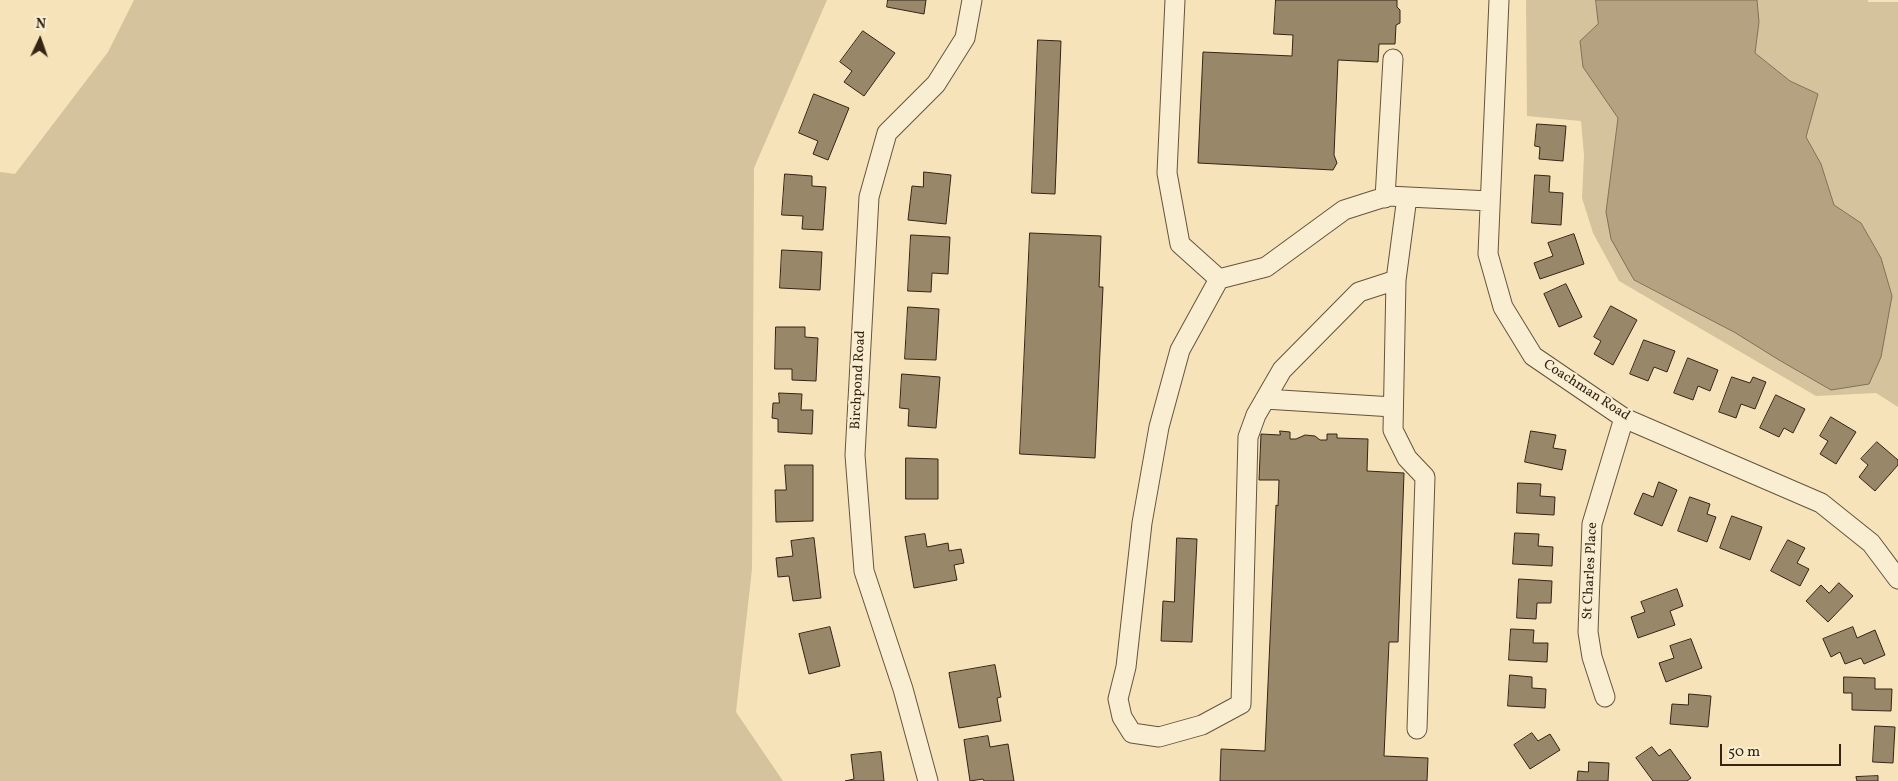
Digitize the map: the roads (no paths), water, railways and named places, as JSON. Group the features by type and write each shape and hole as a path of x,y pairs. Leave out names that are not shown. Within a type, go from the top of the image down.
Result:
{"street":[{"name":"Birchpond Road","path":"928,781 903,689 864,572 855,455 869,197 888,133 936,84 965,38 972,0"},
{"path":"1175,0 1167,173 1180,244 1219,279"},
{"name":"Coachman Road","path":"1499,0 1488,254 1503,307 1533,356 1624,418 1821,503 1871,543 1898,579"},
{"path":"1385,198 1393,60"},
{"path":"1396,280 1359,292 1282,370 1256,415 1248,438 1241,704 1202,725 1159,737 1132,733 1122,717 1118,699 1126,667 1142,523 1159,427 1180,350 1219,279 1266,267 1344,210 1385,198 1407,197 1490,201"},
{"path":"1407,197 1396,280 1393,430 1407,458 1425,476 1417,729"},
{"path":"1265,400 1393,407"},
{"name":"St Charles Place","path":"1605,697 1592,657 1588,632 1592,524 1624,418"}]}
